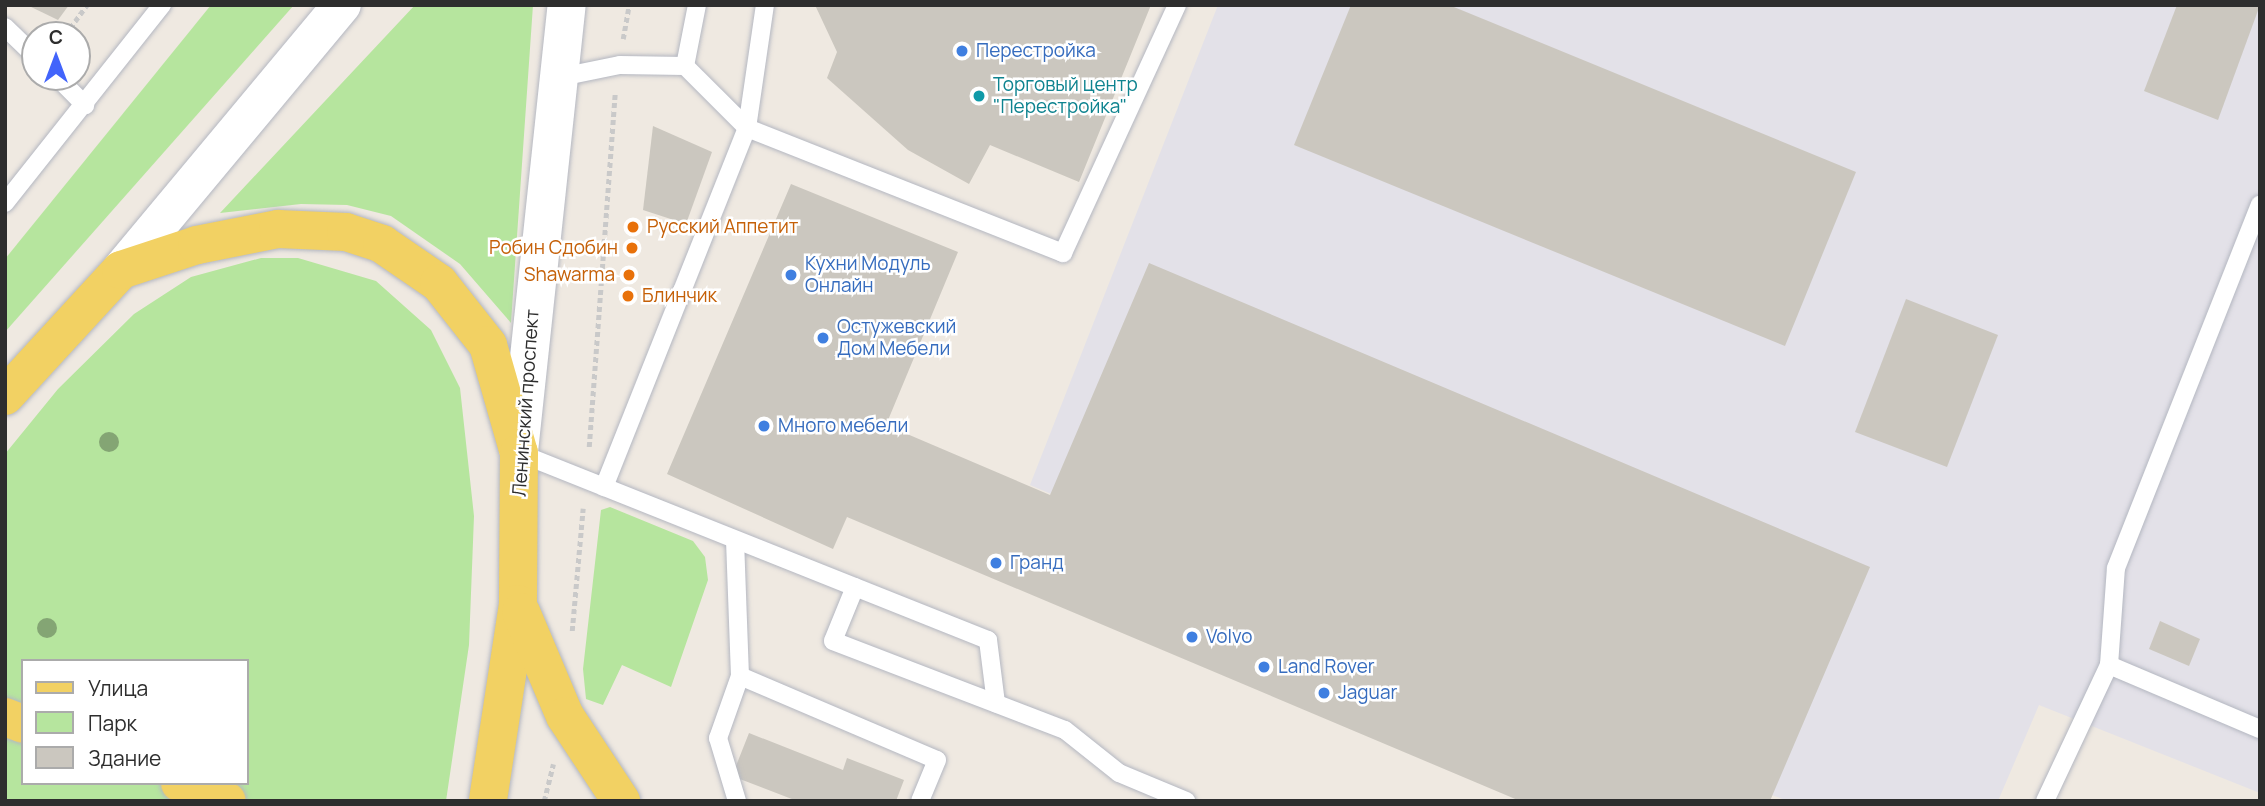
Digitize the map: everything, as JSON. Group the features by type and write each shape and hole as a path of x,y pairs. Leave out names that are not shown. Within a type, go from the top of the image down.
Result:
{"main road":[{"path":"5,396 121,270 342,5"},
{"name":"Ленинский проспект","path":"488,801 518,604 519,453 556,78 567,5"},
{"path":"121,270 266,230 324,229 382,244 439,283 473,321 498,371 519,453"},
{"path":"518,604 565,716 621,801"},
{"path":"185,785 227,801"}],"lane":[{"path":"5,203 162,5"},
{"path":"685,66 697,5"},
{"path":"604,487 747,128 765,5"},
{"path":"556,78 620,65 685,66 747,128 1063,253 1177,5"},
{"path":"5,27 21,42"},
{"path":"71,91 85,105"},
{"path":"2045,801 2109,665 2116,568 2260,204"},
{"path":"519,453 988,640 996,704"},
{"path":"735,540 740,676 718,738 737,801"},
{"path":"855,587 833,642 1065,730 1119,773 1186,801"},
{"path":"2109,665 2260,729"},
{"path":"740,676 937,760 920,801"}],"path":[{"path":"75,21 87,5"},
{"path":"571,639 611,112 629,5"},
{"path":"544,801 565,716"}],"shaded area":[{"path":"1218,5 2260,5 2260,793 2039,705 1998,801 1788,801 1682,762 1030,485"}],"green space":[{"path":"211,5 294,5 5,332 5,259"},
{"path":"415,5 533,5 511,323 460,264 391,216 347,205 301,204 220,213"},
{"path":"261,258 298,258 376,281 431,330 460,388 474,516 469,645 446,801 5,801 5,454 58,389 134,314 191,277"},
{"path":"610,507 693,541 705,557 708,580 671,687 622,665 603,705 586,699 583,669 601,510"}],"building":[{"path":"27,5 69,5 58,20"},
{"name":"Торговый центр \"Перестройка\"","path":"815,5 1151,5 1079,182 990,145 969,184 908,150 827,78 837,52"},
{"path":"1351,5 1449,5 1856,172 1785,346 1294,145"},
{"path":"2177,5 2260,5 2218,120 2144,91"},
{"path":"653,126 712,152 686,224 643,210"},
{"path":"791,184 958,252 886,425 1050,495 1149,263 1870,567 1770,801 1520,801 847,517 833,549 667,474"},
{"path":"1906,299 1998,335 1947,467 1855,432"},
{"path":"2160,621 2200,639 2189,666 2149,649"},
{"path":"749,733 843,770 847,758 904,780 896,801 797,801 732,776"}],"place":[{"name":"Перестройка","path":"962,51"},
{"name":"Торговый центр \"Перестройка\"","path":"979,96"},
{"name":"Русский Аппетит","path":"633,227"},
{"name":"Робин Сдобин","path":"632,248"},
{"name":"Shawarma","path":"629,275"},
{"name":"Кухни Модуль Онлайн","path":"791,275"},
{"name":"Блинчик","path":"628,296"},
{"name":"Остужевский Дом Мебели","path":"823,338"},
{"name":"Много мебели","path":"764,426"},
{"name":"Гранд","path":"996,563"},
{"name":"Volvo","path":"1192,637"},
{"name":"Land Rover","path":"1264,667"},
{"name":"Jaguar","path":"1324,693"}]}
